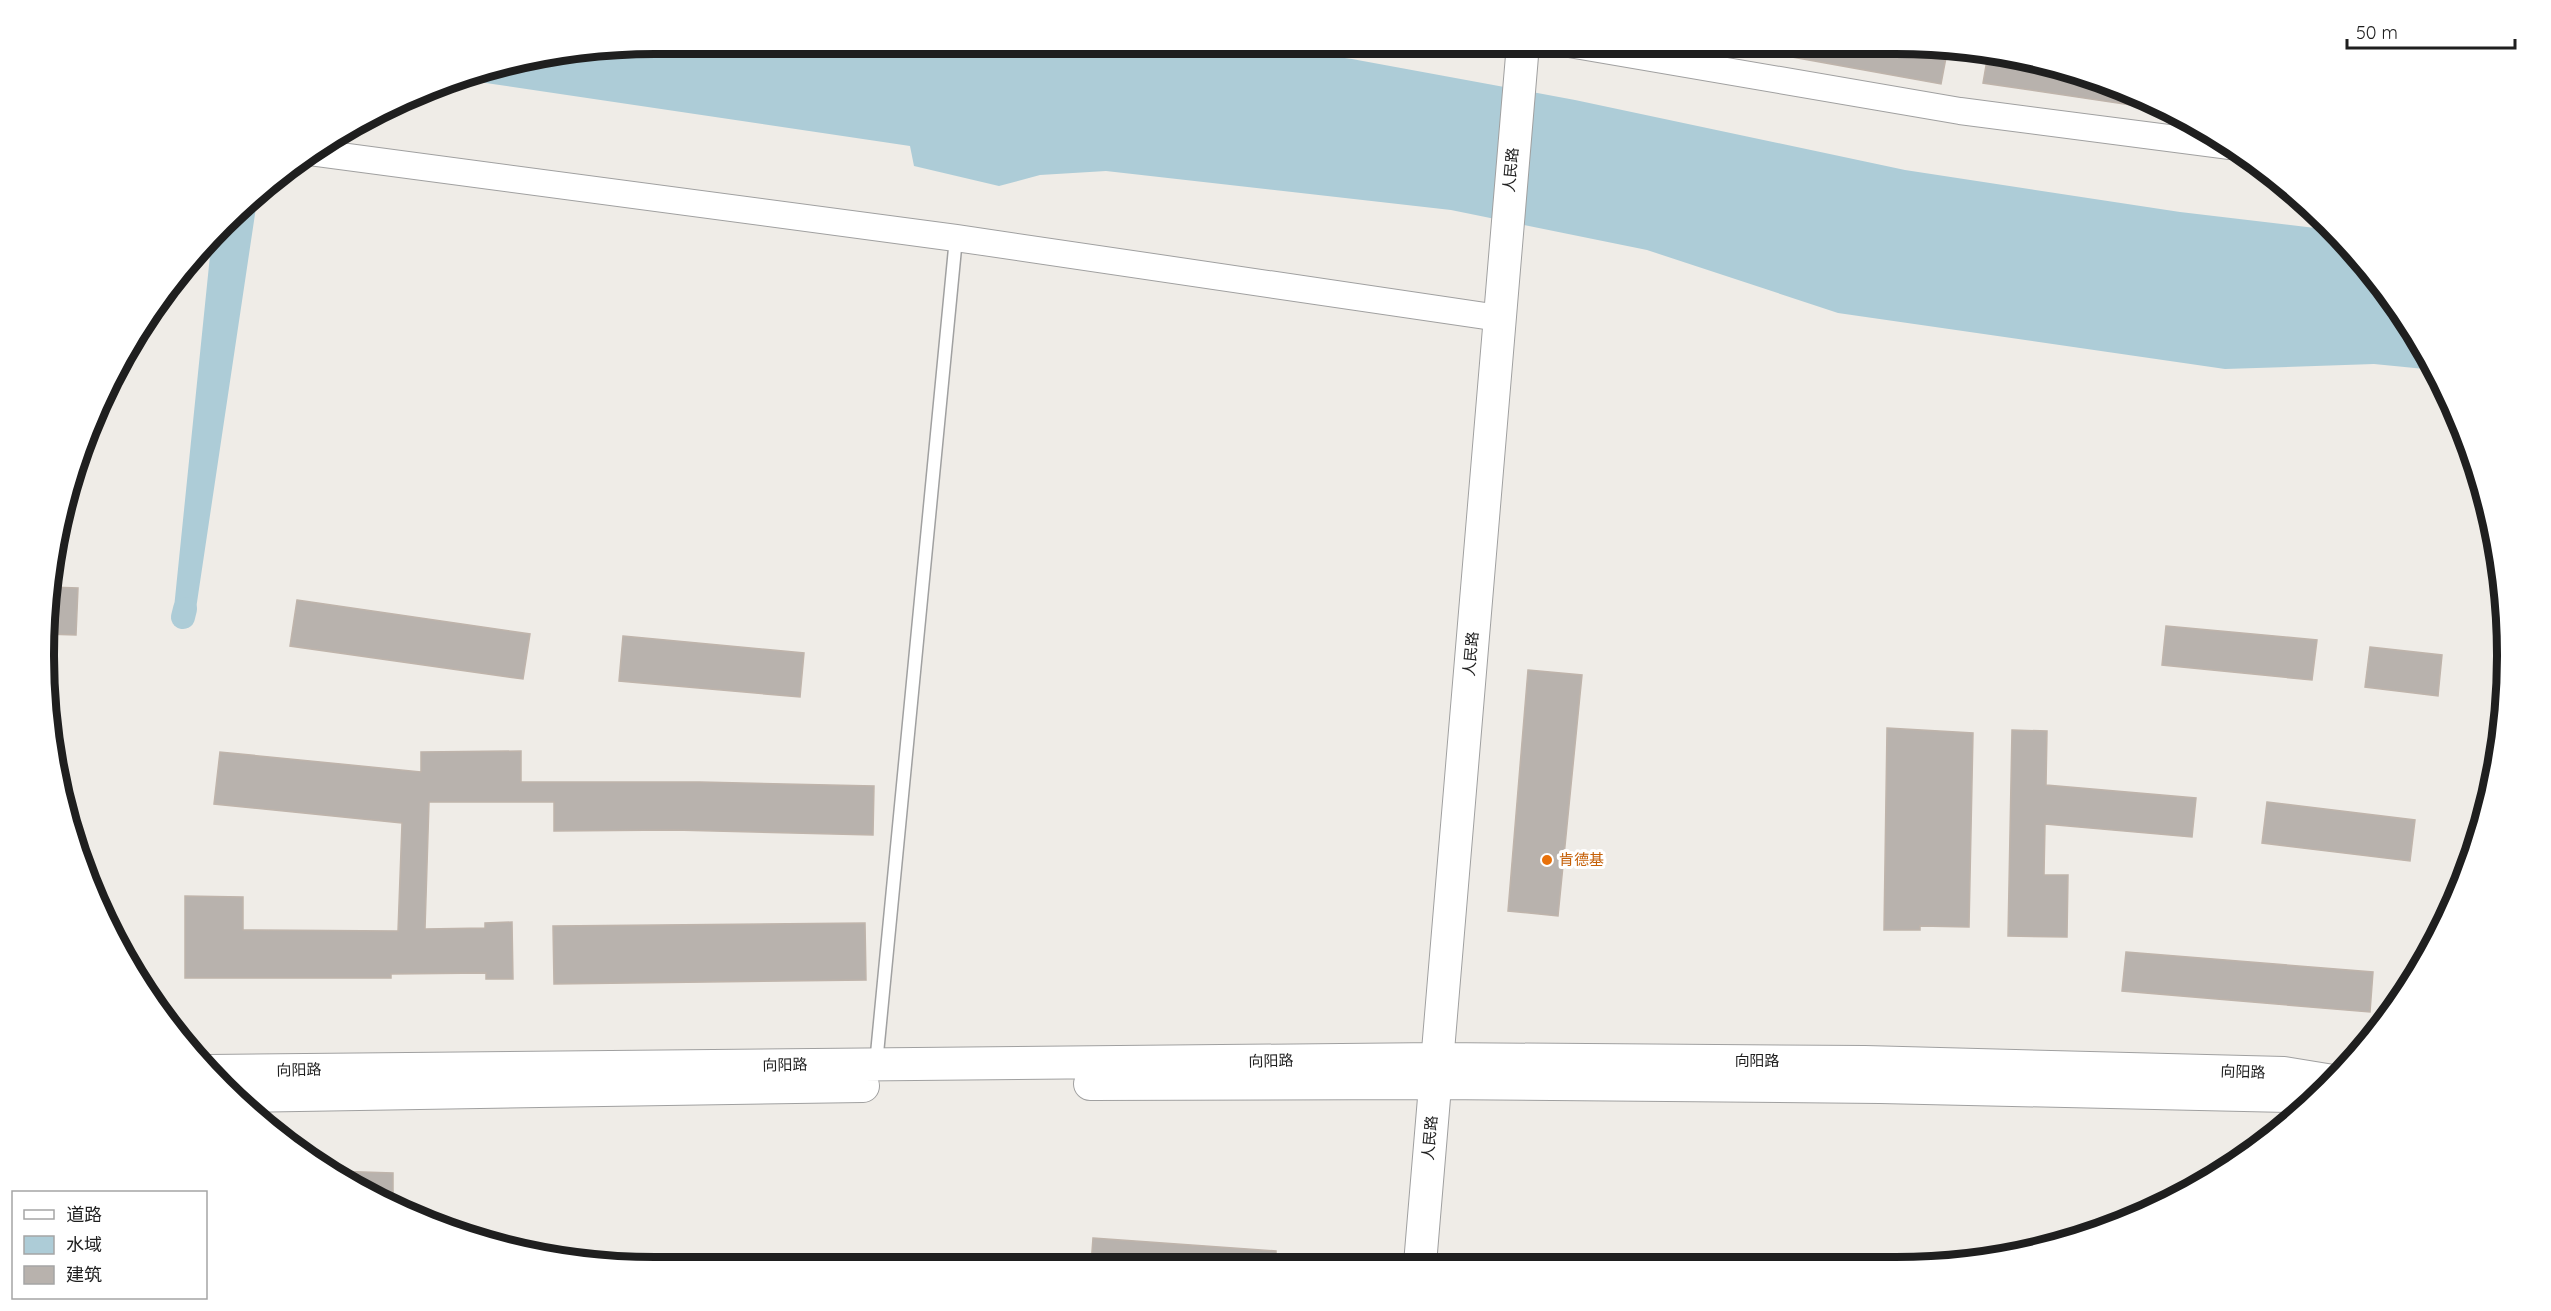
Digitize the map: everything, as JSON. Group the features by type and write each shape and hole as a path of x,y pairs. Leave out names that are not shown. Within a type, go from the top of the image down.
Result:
{"street":[{"path":"1627,54 1960,111 2210,143"},
{"name":"人民路","path":"1421,1257 1521,57"},
{"path":"323,154 956,238 1499,318"},
{"name":"向阳路","path":"245,1095 1015,1084 1436,1071 1865,1062 2284,1073 2322,1079"},
{"name":"向阳路","path":"221,1071 876,1064 1436,1071 1891,1087 2289,1096 2302,1098"}],"lane":[{"path":"876,1064 956,238"}],"water":[{"path":"1316,54 1352,59 1575,100 1905,170 2180,212 2319,229 2373,289 2396,321 2424,369 2374,364 2225,369 1838,313 1647,250 1451,210 1106,171 1040,175 999,186 914,166 910,146 475,82 538,66 616,55"},
{"path":"256,206 196,609 174,608 210,251"}],"building":[{"path":"1776,54 1946,56 1941,84"},
{"path":"1987,61 2051,74 2141,106 1983,83"},
{"path":"58,587 78,588 76,635 55,634"},
{"path":"297,600 530,634 523,679 290,646"},
{"path":"2166,626 2317,640 2312,680 2162,665"},
{"path":"623,636 804,653 800,697 619,681"},
{"path":"2370,647 2442,655 2438,696 2365,687"},
{"path":"1528,670 1582,675 1558,916 1508,911"},
{"path":"1887,728 1973,733 1969,927 1920,926 1920,930 1884,930"},
{"path":"2012,730 2047,731 2046,785 2196,798 2192,837 2045,824 2044,875 2068,875 2067,937 2008,936"},
{"path":"521,751 521,782 700,782 874,786 873,835 674,830 554,831 554,802 429,802 425,929 485,928 485,923 512,922 513,979 486,979 486,973 391,974 391,978 185,978 185,896 243,897 243,930 398,931 402,823 214,804 220,752 421,772 421,752"},
{"path":"2267,802 2415,820 2410,861 2262,843"},
{"path":"865,923 866,980 554,984 553,926"},
{"path":"2126,952 2373,972 2370,1012 2122,991"},
{"path":"347,1172 393,1173 393,1197"},
{"path":"1093,1238 1276,1251 1276,1257 1092,1257"}],"waterway":[{"path":"183,617 185,609"}],"place":[{"name":"肯德基","path":"1547,860"}]}
